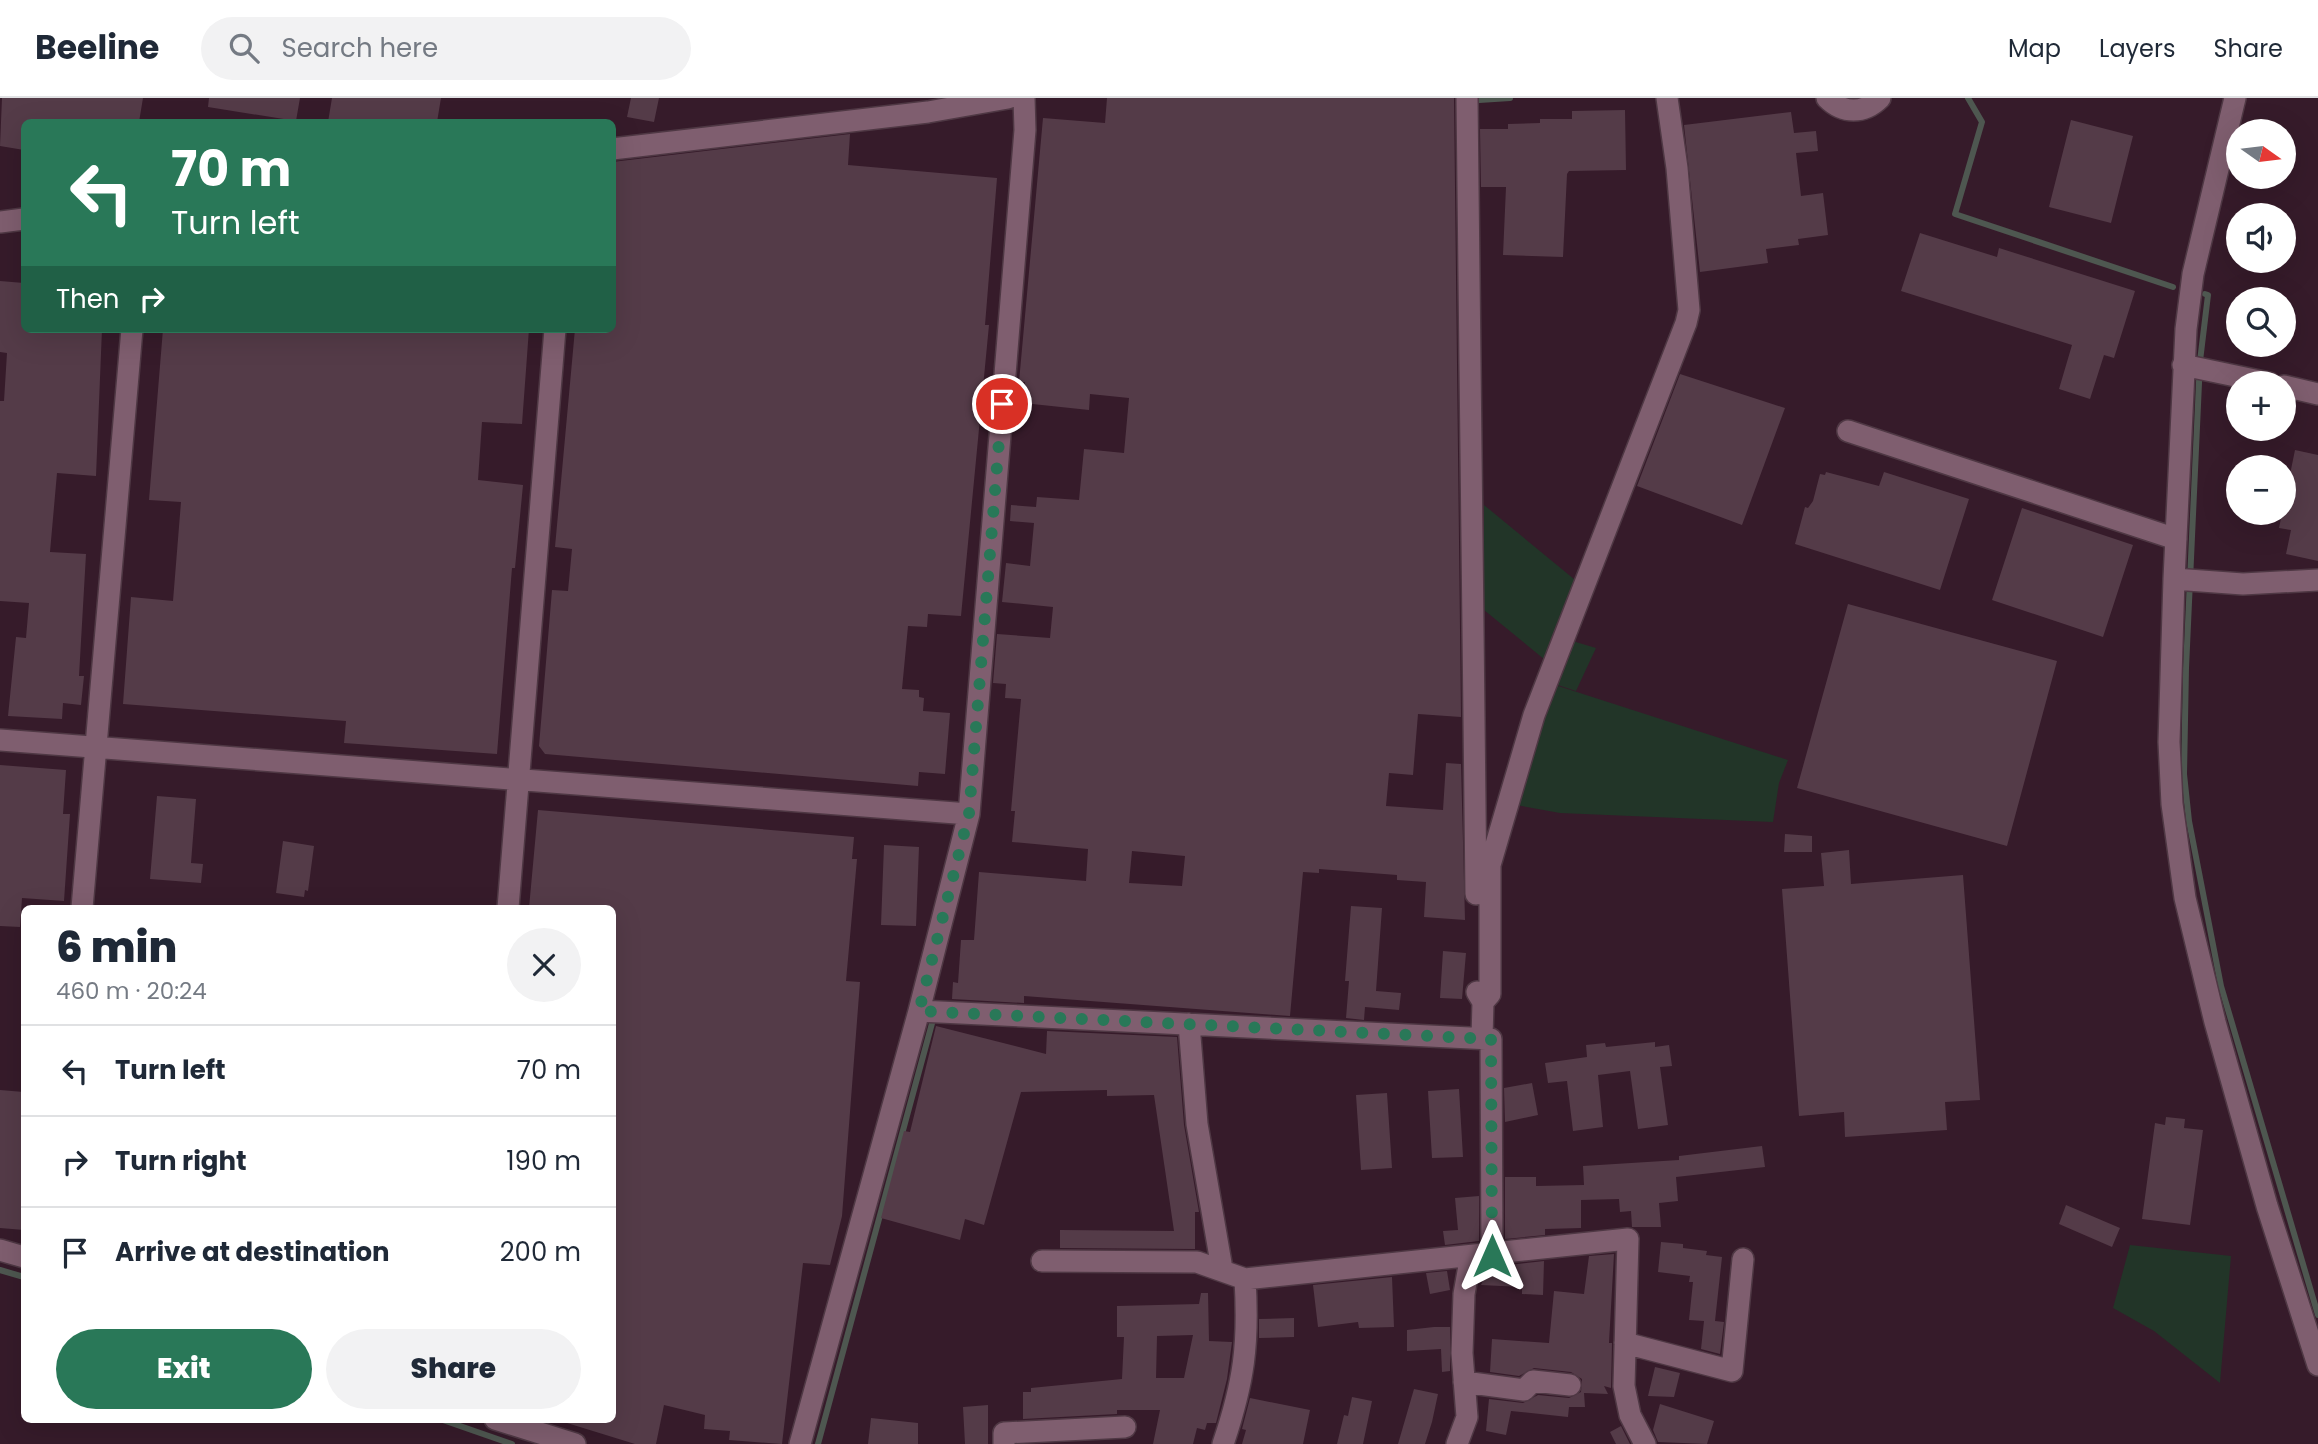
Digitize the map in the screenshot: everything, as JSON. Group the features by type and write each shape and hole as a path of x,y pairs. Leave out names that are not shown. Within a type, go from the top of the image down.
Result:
{"street":[{"path":"616,149 928,112 1008,98"},
{"path":"800,1444 919,1011 969,814 1025,130 1024,98"},
{"path":"1466,98 1486,839 1476,992 1483,1002 1482,1038"},
{"path":"1486,839 1686,323 1689,310 1677,168 1667,98"},
{"path":"1827,98 1839,108 1853,111 1867,108 1880,98"},
{"path":"2235,98 2193,274 2194,367 2176,539 2184,579 2170,754 2172,804 2185,898 2215,1022 2263,1192 2318,1365"},
{"path":"0,222 21,219"},
{"path":"82,905 132,333"},
{"path":"508,905 555,333"},
{"path":"2194,367 2226,374"},
{"path":"2296,389 2318,394"},
{"path":"1848,431 2176,539"},
{"path":"2184,579 2243,584 2318,580"},
{"path":"0,740 969,814"},
{"path":"919,1011 1189,1029 1491,1039 1492,1256"},
{"path":"1189,1029 1197,1124 1221,1263 1219,1269"},
{"path":"1042,1261 1197,1262 1245,1279 1451,1255 1492,1256 1563,1244 1628,1239 1624,1386 1630,1415 1645,1444"},
{"path":"0,1250 21,1256"},
{"path":"1457,1444 1467,1417 1464,1382 1464,1294 1469,1266 1492,1256"},
{"path":"1625,1343 1732,1371 1743,1259"},
{"path":"1223,1444 1244,1371 1248,1333 1245,1279"},
{"path":"1464,1382 1524,1390 1533,1381 1570,1385"},
{"path":"508,1423 575,1444"},
{"path":"1004,1444 1004,1433 1086,1436 1125,1427"}],"green space":[{"path":"1484,505 1580,584 1550,664 1484,610"},
{"path":"1569,640 1596,648 1576,691 1552,683"},
{"path":"1552,684 1788,760 1779,783 1773,822 1560,813 1516,805"},
{"path":"2130,1245 2231,1256 2220,1383 2154,1331 2113,1308"}],"building":[{"path":"2,98 143,98 140,119 21,119 21,150 0,146"},
{"path":"209,98 300,98 296,119 208,107"},
{"path":"332,98 441,98 438,119 328,119"},
{"path":"631,98 659,98 654,122 627,117"},
{"path":"1107,98 1454,98 1461,717 1418,714 1413,775 1389,773 1386,806 1443,810 1446,763 1461,764 1465,920 1424,917 1426,882 1397,880 1397,875 1319,869 1319,873 1303,872 1290,1016 1024,996 1024,1003 952,999 953,982 958,983 961,940 974,940 979,872 1086,881 1088,849 1012,842 1015,811 1011,811 1021,699 1005,698 1006,684 993,683 997,634 1050,638 1053,607 1002,602 1006,563 1030,566 1034,523 1010,521 1011,505 1036,507 1037,497 1079,500 1084,449 1124,453 1129,398 1090,394 1089,410 1023,403 1025,382 1019,382 1043,118 1105,123","holes":["1132,851 1185,856 1182,886 1129,883"]},
{"path":"1625,110 1626,170 1569,171 1567,174 1563,257 1503,255 1506,187 1481,187 1480,129 1508,129 1508,124 1540,123 1540,119 1572,119 1572,111"},
{"path":"1791,112 1794,133 1816,131 1818,151 1796,153 1801,196 1823,193 1828,235 1798,239 1799,245 1766,249 1768,263 1700,272 1684,125"},
{"path":"2071,120 2133,136 2111,223 2049,207"},
{"path":"850,134 848,165 997,178 985,325 989,325 961,616 928,614 927,627 908,626 902,689 919,690 919,697 924,698 923,711 950,713 945,774 919,772 918,786 545,754 539,746 552,590 568,591 572,549 555,547 575,333 616,333 616,162"},
{"path":"1920,233 1997,257 1999,248 2135,291 2114,358 2104,355 2090,399 2059,389 2072,345 1901,291"},
{"path":"0,281 21,283 21,333 102,333 96,476 57,473 50,552 86,554 79,676 84,676 81,705 63,703 62,719 8,716 16,637 26,638 29,603 0,601 0,401 4,401 7,353 0,352"},
{"path":"163,333 529,333 522,424 482,422 478,480 523,485 515,568 512,568 497,754 344,743 346,721 123,704 131,597 173,601 181,502 149,500"},
{"path":"1680,374 1785,408 1742,525 1637,486"},
{"path":"2295,450 2318,455 2318,561 2286,554 2291,530 2279,528 2280,525 2296,525"},
{"path":"1826,472 1879,486 1884,472 1969,499 1940,590 1795,544 1805,507 1808,508 1813,501 1820,474 1825,475"},
{"path":"2022,508 2133,545 2103,637 1992,600"},
{"path":"1848,604 2057,661 2007,846 1797,788"},
{"path":"0,765 66,770 63,814 70,814 64,901 22,898 20,927 0,926"},
{"path":"157,796 196,799 191,863 203,864 201,883 150,879"},
{"path":"538,810 854,837 852,859 857,859 846,981 860,982 842,1216 830,1265 803,1263 782,1444 729,1440 730,1431 704,1429 705,1415 664,1405 656,1444 635,1444 567,1423 616,1423 616,905 529,905"},
{"path":"1785,834 1812,836 1812,852 1784,852"},
{"path":"283,841 314,846 308,891 305,890 304,897 276,893"},
{"path":"884,845 919,847 916,926 881,925"},
{"path":"1849,850 1851,884 1963,875 1980,1100 1945,1102 1947,1130 1845,1137 1844,1112 1799,1116 1782,889 1824,886 1821,853"},
{"path":"1351,906 1382,908 1376,991 1401,993 1399,1010 1365,1007 1364,1020 1346,1018 1349,981 1345,981"},
{"path":"1443,951 1466,953 1462,999 1440,998"},
{"path":"936,1026 1046,1054 1047,1031 1177,1037 1184,1125 1199,1212 1195,1212 1195,1249 1060,1248 1060,1230 1174,1231 1154,1095 1107,1096 1107,1090 1021,1092 984,1225 965,1219 960,1240 881,1218 904,1131 910,1132"},
{"path":"1655,1042 1655,1047 1669,1045 1672,1066 1660,1067 1668,1125 1638,1129 1630,1071 1598,1075 1603,1127 1573,1131 1567,1081 1548,1083 1545,1063 1587,1057 1586,1045 1605,1043 1606,1047"},
{"path":"1532,1083 1538,1115 1505,1122 1504,1088"},
{"path":"1459,1089 1463,1157 1432,1158 1428,1091"},
{"path":"0,1090 21,1092 21,1230 0,1228"},
{"path":"1387,1093 1392,1168 1361,1170 1356,1095"},
{"path":"2166,1117 2185,1119 2184,1128 2203,1130 2190,1225 2142,1219 2155,1123 2165,1125"},
{"path":"1762,1146 1765,1167 1676,1177 1678,1201 1659,1203 1661,1227 1632,1227 1631,1211 1620,1212 1619,1199 1581,1200 1581,1228 1545,1229 1545,1235 1505,1239 1505,1177 1536,1177 1536,1186 1584,1185 1583,1166 1679,1160 1679,1156"},
{"path":"1479,1196 1479,1241 1445,1245 1443,1231 1458,1230 1455,1198"},
{"path":"2066,1205 2120,1228 2112,1247 2059,1224"},
{"path":"1661,1242 1683,1244 1683,1248 1707,1251 1706,1255 1722,1257 1715,1321 1724,1322 1720,1354 1701,1349 1704,1321 1689,1320 1693,1282 1689,1282 1690,1276 1658,1272"},
{"path":"1614,1254 1609,1343 1612,1343 1611,1388 1604,1386 1608,1394 1584,1393 1585,1407 1569,1407 1568,1417 1511,1411 1506,1435 1486,1431 1489,1399 1523,1403 1538,1395 1569,1398 1581,1392 1582,1379 1571,1372 1534,1368 1519,1376 1490,1372 1492,1339 1549,1343 1554,1291 1584,1294 1589,1256"},
{"path":"1544,1261 1543,1295 1522,1294 1522,1287 1481,1285 1486,1273 1501,1266"},
{"path":"1447,1271 1450,1290 1430,1294 1426,1273"},
{"path":"1392,1277 1394,1327 1359,1328 1358,1322 1318,1327 1313,1285"},
{"path":"1201,1293 1208,1293 1209,1341 1232,1342 1227,1379 1216,1423 1207,1423 1205,1430 1197,1428 1193,1444 1153,1444 1160,1410 1117,1410 1117,1414 1023,1419 1023,1392 1031,1392 1031,1388 1122,1379 1124,1337 1117,1337 1117,1306 1199,1304","holes":["1193,1335 1184,1378 1156,1378 1157,1336"]},
{"path":"1294,1318 1294,1337 1259,1338 1259,1319"},
{"path":"1450,1327 1450,1371 1442,1372 1441,1349 1407,1351 1407,1330"},
{"path":"1655,1367 1680,1373 1674,1397 1648,1396"},
{"path":"1414,1389 1438,1394 1432,1422 1425,1444 1398,1444"},
{"path":"1352,1397 1372,1401 1363,1444 1337,1444 1344,1415 1348,1416"},
{"path":"1250,1398 1310,1410 1303,1444 1242,1444 1246,1430 1242,1429"},
{"path":"1660,1404 1714,1421 1707,1444 1658,1442 1653,1430"},
{"path":"988,1405 988,1444 965,1444 963,1407"},
{"path":"871,1418 918,1423 918,1444 868,1444"},
{"path":"1621,1426 1630,1444 1616,1444 1610,1432"}],"waterway":[{"path":"1479,100 1510,98"},
{"path":"1968,98 1982,122 1955,214 2173,287"},
{"path":"2205,294 2208,295 2200,361 2186,668 2184,774 2189,821 2221,986 2318,1315"},
{"path":"818,1444 934,1016"},
{"path":"0,1270 21,1276"},
{"path":"452,1423 512,1444"}],"route":[{"path":"1002,404 969,814 919,1011 1491,1039 1492,1256"}]}
